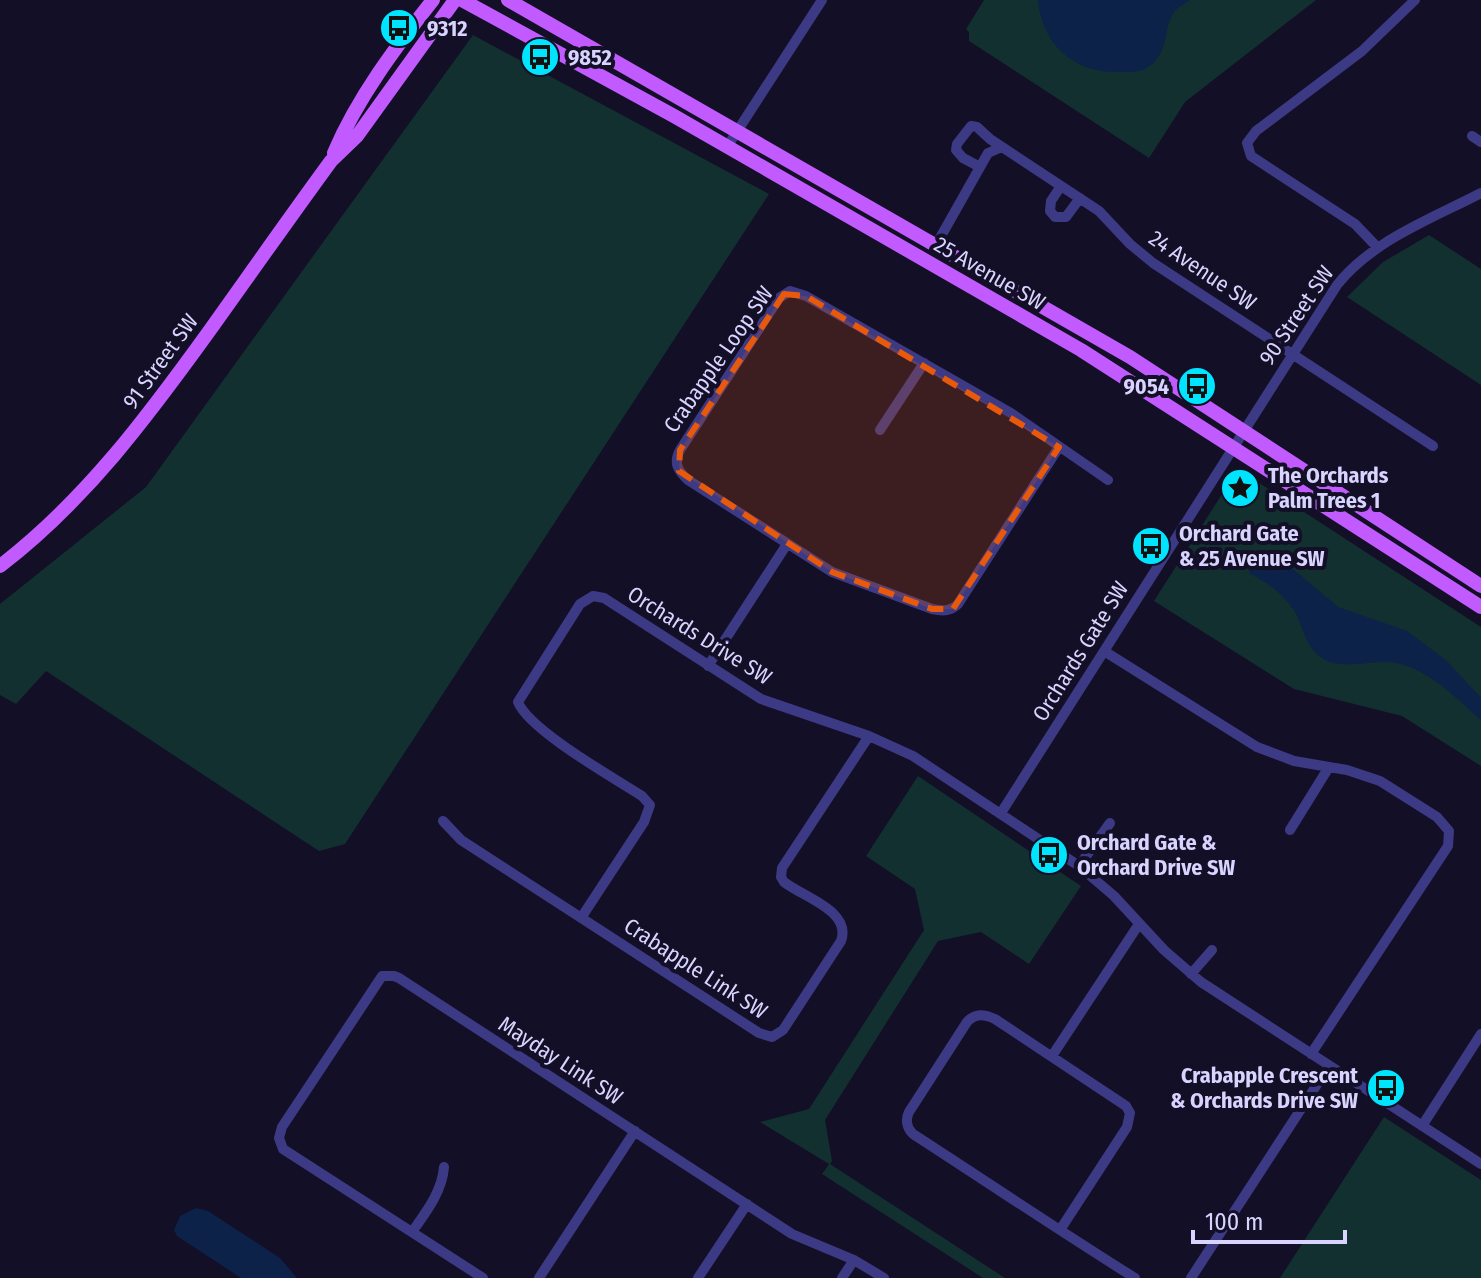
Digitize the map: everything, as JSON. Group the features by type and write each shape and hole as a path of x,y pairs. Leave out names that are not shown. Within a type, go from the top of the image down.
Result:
{"main road":[{"name":"91 Street SW","path":"331,161 343,133 387,60 433,0"},
{"name":"91 Street SW","path":"0,566 64,511 119,451 163,395 331,161 357,136 455,0"},
{"name":"25 Avenue SW","path":"462,0 727,147 1081,350 1481,607"},
{"name":"25 Avenue SW","path":"508,0 1130,357 1245,429 1481,586"},
{"path":"526,0 538,17"}],"street":[{"path":"727,147 822,0"},
{"path":"1378,248 1362,230 1251,156 1248,139 1362,51 1415,0"},
{"name":"24 Avenue SW","path":"980,167 963,158 956,150 968,128 977,127 1099,211 1145,257 1433,446"},
{"path":"936,245 990,150 1002,147"},
{"path":"1061,186 1050,204 1050,211 1055,217 1066,217 1080,198"},
{"name":"90 Street SW","path":"1245,429 1337,285 1351,269 1378,248 1481,193"},
{"name":"Crabapple Loop SW","path":"1059,447 953,609 932,609 843,577 688,480 679,471 676,461 680,450 779,298 790,291 802,294 1019,418 1108,480"},
{"path":"880,430 924,363"},
{"name":"Orchards Gate SW","path":"1001,813 1245,429"},
{"path":"708,666 787,544"},
{"name":"Orchards Drive SW","path":"581,918 644,822 650,805 642,796 547,732 524,712 518,702 580,604 593,596 604,598 761,699 903,750 1079,866 1114,896 1191,974 1481,1164"},
{"path":"1104,651 1257,747 1294,761 1358,773 1392,788 1437,817 1449,831 1450,839 1311,1054"},
{"name":"Crabapple Link SW","path":"443,821 461,840 759,1033 772,1037 778,1035 828,962 844,932 842,923 834,914 784,882 782,868 869,736"},
{"path":"1290,830 1329,767"},
{"path":"1079,866 1110,823"},
{"path":"1052,1056 1139,924"},
{"path":"1191,974 1212,950"},
{"name":"Mayday Link SW","path":"412,1232 283,1149 279,1138 282,1127 367,997 382,976 387,975 399,978 792,1234 854,1260 884,1278"},
{"path":"1060,1230 1127,1127 1130,1113 1126,1106 995,1019 986,1015 975,1016 967,1022 909,1112 906,1120 913,1134 1060,1230 1135,1278"},
{"path":"1422,1126 1481,1034"},
{"path":"1191,1278 1329,1066"},
{"path":"539,1278 635,1131"},
{"path":"444,1167 443,1180 435,1198 412,1232 483,1278"},
{"path":"698,1278 747,1204"},
{"path":"842,1278 854,1260"}],"highlighted area":[{"path":"784,294 806,296 1059,447 953,609 932,609 832,572 679,471 680,450"}],"green space":[{"path":"984,0 1316,0 1185,102 1149,158 969,41 966,29"},
{"path":"473,35 769,194 345,844 319,851 46,671 16,704 0,695 0,604 146,487"},
{"path":"1429,235 1481,269 1481,385 1347,297 1383,262"},
{"path":"1241,471 1481,627 1481,766 1402,716 1294,689 1154,601 1231,480"},
{"path":"918,776 1081,886 1029,964 981,932 938,941 825,1120 830,1164 1005,1278 983,1278 822,1174 829,1164 760,1122 809,1109 924,930 915,889 866,856"},
{"path":"1384,1117 1481,1180 1481,1278 1280,1278"}],"water":[{"path":"1038,0 1190,0 1171,18 1163,49 1153,63 1142,70 1114,72 1085,66 1061,52 1046,29"},
{"path":"1265,550 1274,553 1338,607 1407,631 1446,660 1481,698 1481,720 1438,683 1401,664 1339,664 1325,660 1308,643 1299,620 1285,599 1250,574 1246,562 1253,554"},
{"path":"196,1208 208,1211 280,1258 297,1278 241,1278 177,1236 174,1230 180,1216"}],"place":[{"name":"9312","path":"399,28"},
{"name":"9852","path":"540,57"},
{"name":"9054","path":"1197,386"},
{"name":"The Orchards Palm Trees 1","path":"1240,488"},
{"name":"Orchard Gate & 25 Avenue SW","path":"1151,546"},
{"name":"Orchard Gate & Orchard Drive SW","path":"1049,855"},
{"name":"Crabapple Crescent & Orchards Drive SW","path":"1386,1088"}]}
